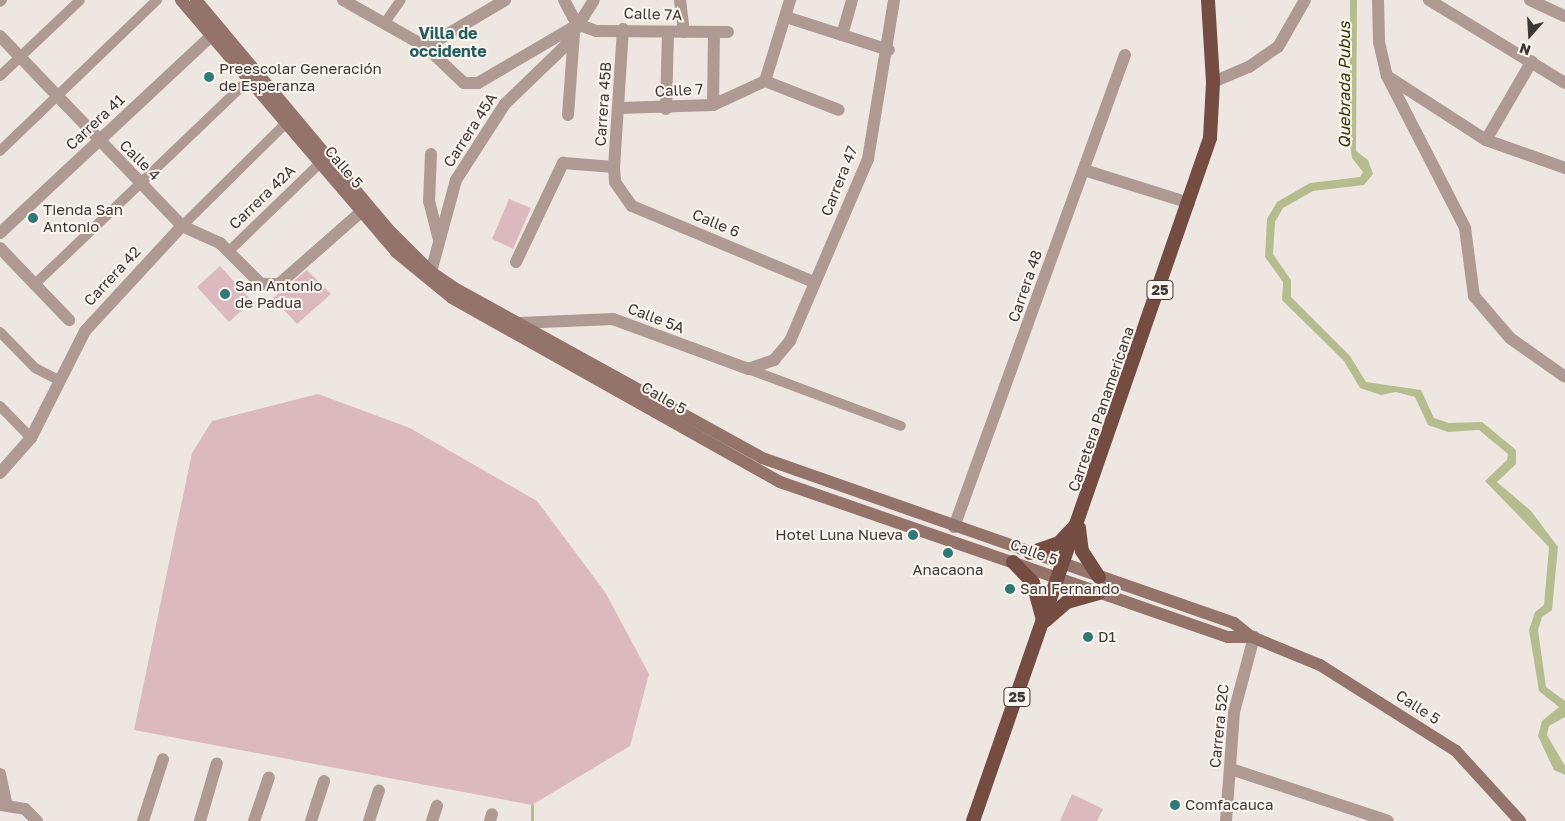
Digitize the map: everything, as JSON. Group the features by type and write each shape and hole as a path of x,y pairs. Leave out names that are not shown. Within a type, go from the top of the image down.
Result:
{"highway":[{"name":"Carretera Panamericana","path":"973,821 1080,519 1210,138 1213,82 1208,0"},
{"path":"1030,553 1059,543 1080,519"},
{"path":"1080,519 1082,551 1099,577"},
{"path":"1013,562 1036,589 1043,624"},
{"path":"1043,624 1068,602 1099,593"}],"main road":[{"name":"Calle 5","path":"181,0 361,212 413,269 452,298 724,453 780,482 1228,637 1252,637"},
{"name":"Calle 5","path":"196,0 388,228 431,272 518,323 762,458 954,527 1234,623 1252,637 1337,674 1456,751 1520,821"}],"street":[{"path":"0,76 80,0"},
{"path":"0,151 58,98 157,0"},
{"path":"342,0 426,47 464,83 478,83 576,27"},
{"path":"384,24 401,0"},
{"path":"426,47 505,0"},
{"path":"564,0 576,27 568,115"},
{"name":"Carrera 45A","path":"431,272 456,180 500,111 564,46 594,0"},
{"path":"680,0 684,32"},
{"path":"790,0 765,81 839,110"},
{"path":"842,35 852,0"},
{"name":"Carrera 47","path":"748,369 774,360 790,341 868,159 889,50 894,0"},
{"path":"1213,82 1249,67 1278,47 1305,0"},
{"path":"1378,0 1378,42 1388,76 1465,228 1474,296 1510,338 1565,377"},
{"path":"1429,0 1532,61 1565,83"},
{"path":"1532,1 1565,16"},
{"path":"786,17 889,50"},
{"name":"Calle 7A","path":"576,27 596,31 623,29 668,32 728,32"},
{"name":"Carrera 45B","path":"615,182 614,167 620,108 623,29"},
{"path":"666,109 668,32"},
{"path":"713,105 714,32"},
{"name":"Carrera 41","path":"0,233 212,35"},
{"name":"Calle 4","path":"0,36 98,141 182,226 201,231 229,252 261,284 271,287 361,212"},
{"name":"Carrera 48","path":"954,527 1125,55"},
{"path":"1486,140 1532,61"},
{"path":"1388,76 1486,140 1565,168"},
{"name":"Calle 7","path":"620,108 666,109 713,105 765,81"},
{"path":"34,285 244,84"},
{"name":"Carrera 42","path":"0,473 31,438 85,331 182,226 282,127"},
{"path":"431,154 429,200 439,242"},
{"path":"516,262 563,163 614,167"},
{"name":"Carrera 42A","path":"229,252 318,165"},
{"path":"1084,170 1189,203"},
{"name":"Calle 6","path":"615,182 632,206 814,282"},
{"path":"0,248 69,320"},
{"name":"Calle 5A","path":"518,323 613,319 902,426"},
{"path":"0,332 35,368 60,381"},
{"path":"0,406 31,438"},
{"name":"Carrera 52C","path":"1226,821 1236,702 1252,637"},
{"path":"143,821 163,759"},
{"path":"200,821 217,763"},
{"path":"1231,769 1388,821"},
{"path":"0,774 3,804 25,809 37,821"},
{"path":"254,821 269,777"},
{"path":"311,821 324,782"},
{"path":"369,821 378,791"},
{"path":"432,821 437,806"}],"shaded area":[{"path":"1350,0 1357,0 1356,151 1368,160 1373,174 1364,185 1313,191 1283,208 1275,222 1273,254 1291,280 1291,297 1350,356 1366,382 1421,390 1434,418 1449,423 1482,422 1516,450 1516,464 1497,482 1531,511 1558,547 1552,610 1542,617 1538,630 1546,687 1565,701 1565,717 1549,726 1547,735 1565,766 1565,775 1554,770 1538,736 1542,721 1559,707 1539,691 1529,630 1535,612 1544,605 1549,547 1485,481 1507,460 1508,454 1479,430 1448,432 1428,425 1415,397 1396,392 1381,395 1360,388 1344,361 1282,300 1283,282 1265,257 1267,219 1277,202 1310,183 1360,177 1363,172 1352,158 1350,144"},
{"path":"509,199 531,208 513,249 492,239"},
{"name":"San Antonio de Padua","path":"220,266 252,301 229,322 197,287"},
{"path":"307,270 331,294 297,324 273,298"},
{"path":"318,394 410,428 537,501 605,592 649,674 630,746 532,805 134,730 192,453 212,421"},
{"path":"1072,794 1103,809 1097,821 1060,821"}],"waterway":[{"path":"532,805 532,821"}],"place":[{"name":"Preescolar Generación de Esperanza","path":"209,77"},
{"name":"Tienda San Antonio","path":"33,218"},
{"name":"San Antonio de Padua","path":"225,294"},
{"name":"Hotel Luna Nueva","path":"913,535"},
{"name":"Anacaona","path":"948,553"},
{"name":"San Fernando","path":"1010,589"},
{"name":"D1","path":"1088,637"},
{"name":"Comfacauca","path":"1175,805"}],"district":[{"name":"Villa de occidente","path":"448,42"}],"water label":[{"name":"Quebrada Pubus","path":"1344,85"}]}
